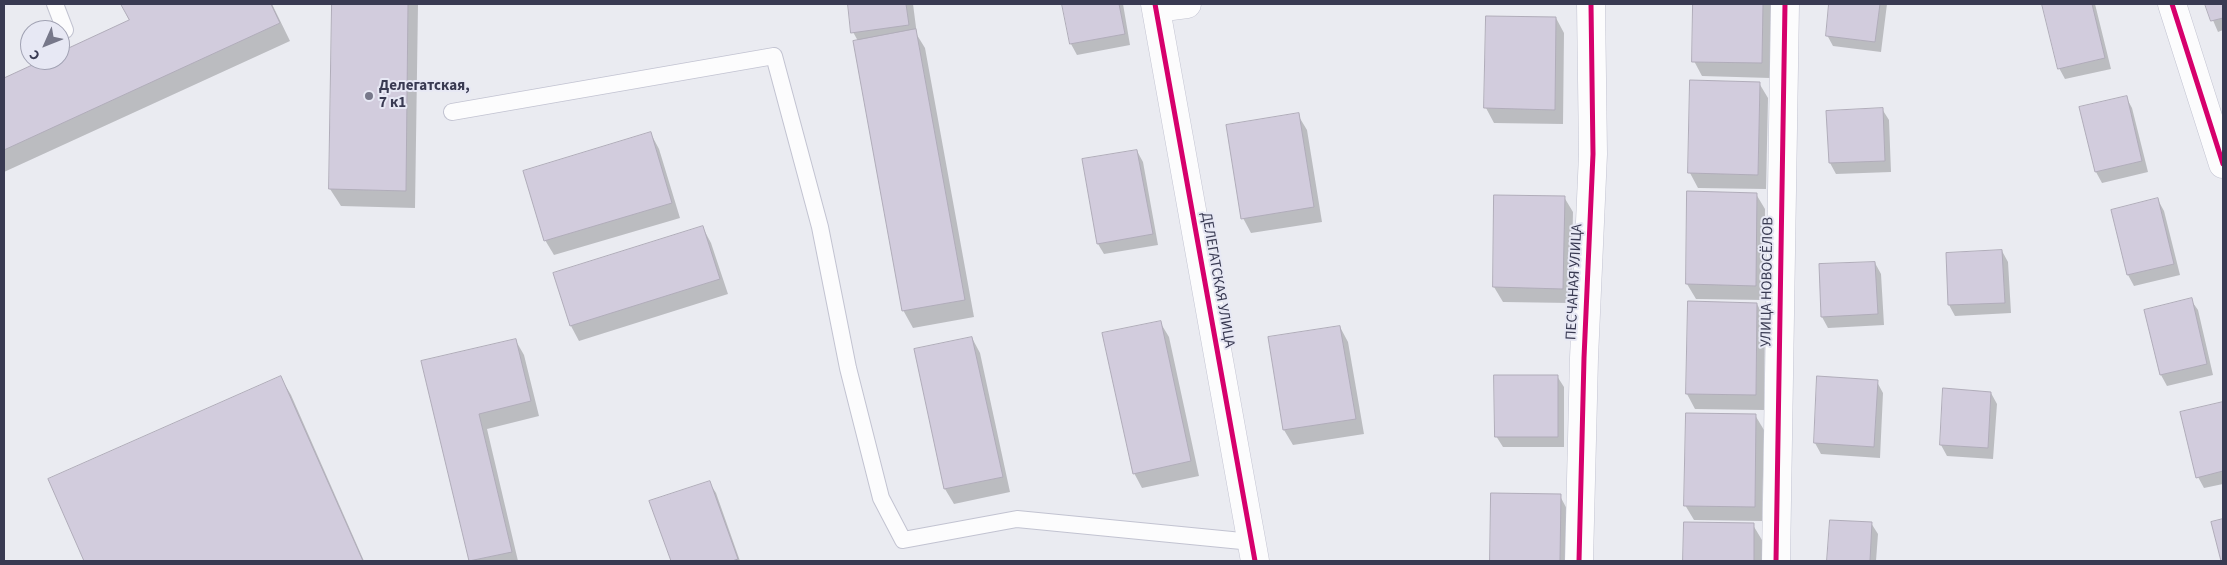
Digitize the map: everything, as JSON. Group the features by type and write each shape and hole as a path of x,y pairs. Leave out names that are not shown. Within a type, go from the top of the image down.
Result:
{"street":[{"path":"1155,6 1187,4"},
{"name":"ПЕСЧАНАЯ УЛИЦА","path":"1580,561 1584,358 1593,154 1591,4"},
{"name":"УЛИЦА НОВОСЁЛОВ","path":"1776,561 1786,4"},
{"path":"2172,4 2223,164"},
{"name":"ДЕЛЕГАТСКАЯ УЛИЦА","path":"1155,6 1254,552"}],"lane":[{"path":"55,4 61,20"},
{"path":"452,112 774,56 820,227 848,368 882,498 902,540 1017,519 1254,552"}],"building":[{"path":"121,4 271,4 280,23 4,150 4,78 21,70 70,70 70,47 129,20"},
{"name":"Делегатская, 7 к1","path":"332,4 408,4 406,191 329,189"},
{"path":"848,4 906,4 909,25 851,33"},
{"path":"1062,4 1119,4 1125,34 1070,44"},
{"path":"1693,4 1763,4 1762,63 1692,62"},
{"path":"1829,4 1880,4 1875,42 1826,36"},
{"path":"2042,4 2092,4 2105,58 2058,69"},
{"path":"2205,4 2223,4 2223,18 2211,21"},
{"path":"1486,16 1556,17 1555,110 1484,108"},
{"path":"916,29 965,300 902,311 853,41"},
{"path":"1690,80 1760,82 1758,175 1688,173"},
{"path":"2127,96 2142,161 2095,172 2079,107"},
{"path":"1883,108 1885,161 1829,163 1826,111"},
{"path":"1299,113 1314,207 1241,219 1226,125"},
{"path":"651,132 672,203 544,241 523,171"},
{"path":"1137,150 1153,234 1097,244 1082,159"},
{"path":"1687,191 1757,193 1756,286 1686,284"},
{"path":"1494,195 1565,196 1563,289 1493,287"},
{"path":"2158,198 2174,264 2127,275 2111,210"},
{"path":"703,226 720,279 570,326 553,273"},
{"path":"2002,250 2005,303 1948,305 1946,253"},
{"path":"1875,262 1878,314 1821,317 1819,264"},
{"path":"2192,298 2207,364 2160,375 2144,310"},
{"path":"1688,301 1757,303 1756,395 1686,394"},
{"path":"1161,321 1191,461 1133,474 1102,333"},
{"path":"1340,326 1356,419 1283,430 1268,337"},
{"path":"972,337 1003,477 944,489 914,349"},
{"path":"516,339 531,401 479,414 512,552 469,561 421,361"},
{"path":"1494,375 1558,375 1558,437 1495,437"},
{"path":"281,376 363,561 84,561 48,479"},
{"path":"1817,376 1878,380 1874,447 1814,443"},
{"path":"1943,388 1991,392 1988,448 1940,445"},
{"path":"2223,402 2223,471 2196,478 2180,412"},
{"path":"1686,413 1756,414 1755,507 1684,506"},
{"path":"710,481 738,559 732,561 671,561 649,501"},
{"path":"1491,493 1561,494 1560,561 1490,561"},
{"path":"2223,519 2223,561 2221,561 2211,522"},
{"path":"1830,520 1872,522 1870,561 1827,561"},
{"path":"1684,522 1754,523 1754,561 1683,561"}],"cycle path":[{"path":"1155,4 1255,561"},
{"path":"1579,561 1584,358 1593,154 1591,4"},
{"path":"1776,561 1785,4"},
{"path":"2172,4 2223,164"}],"place":[{"name":"Делегатская, 7 к1","path":"369,96"}]}
